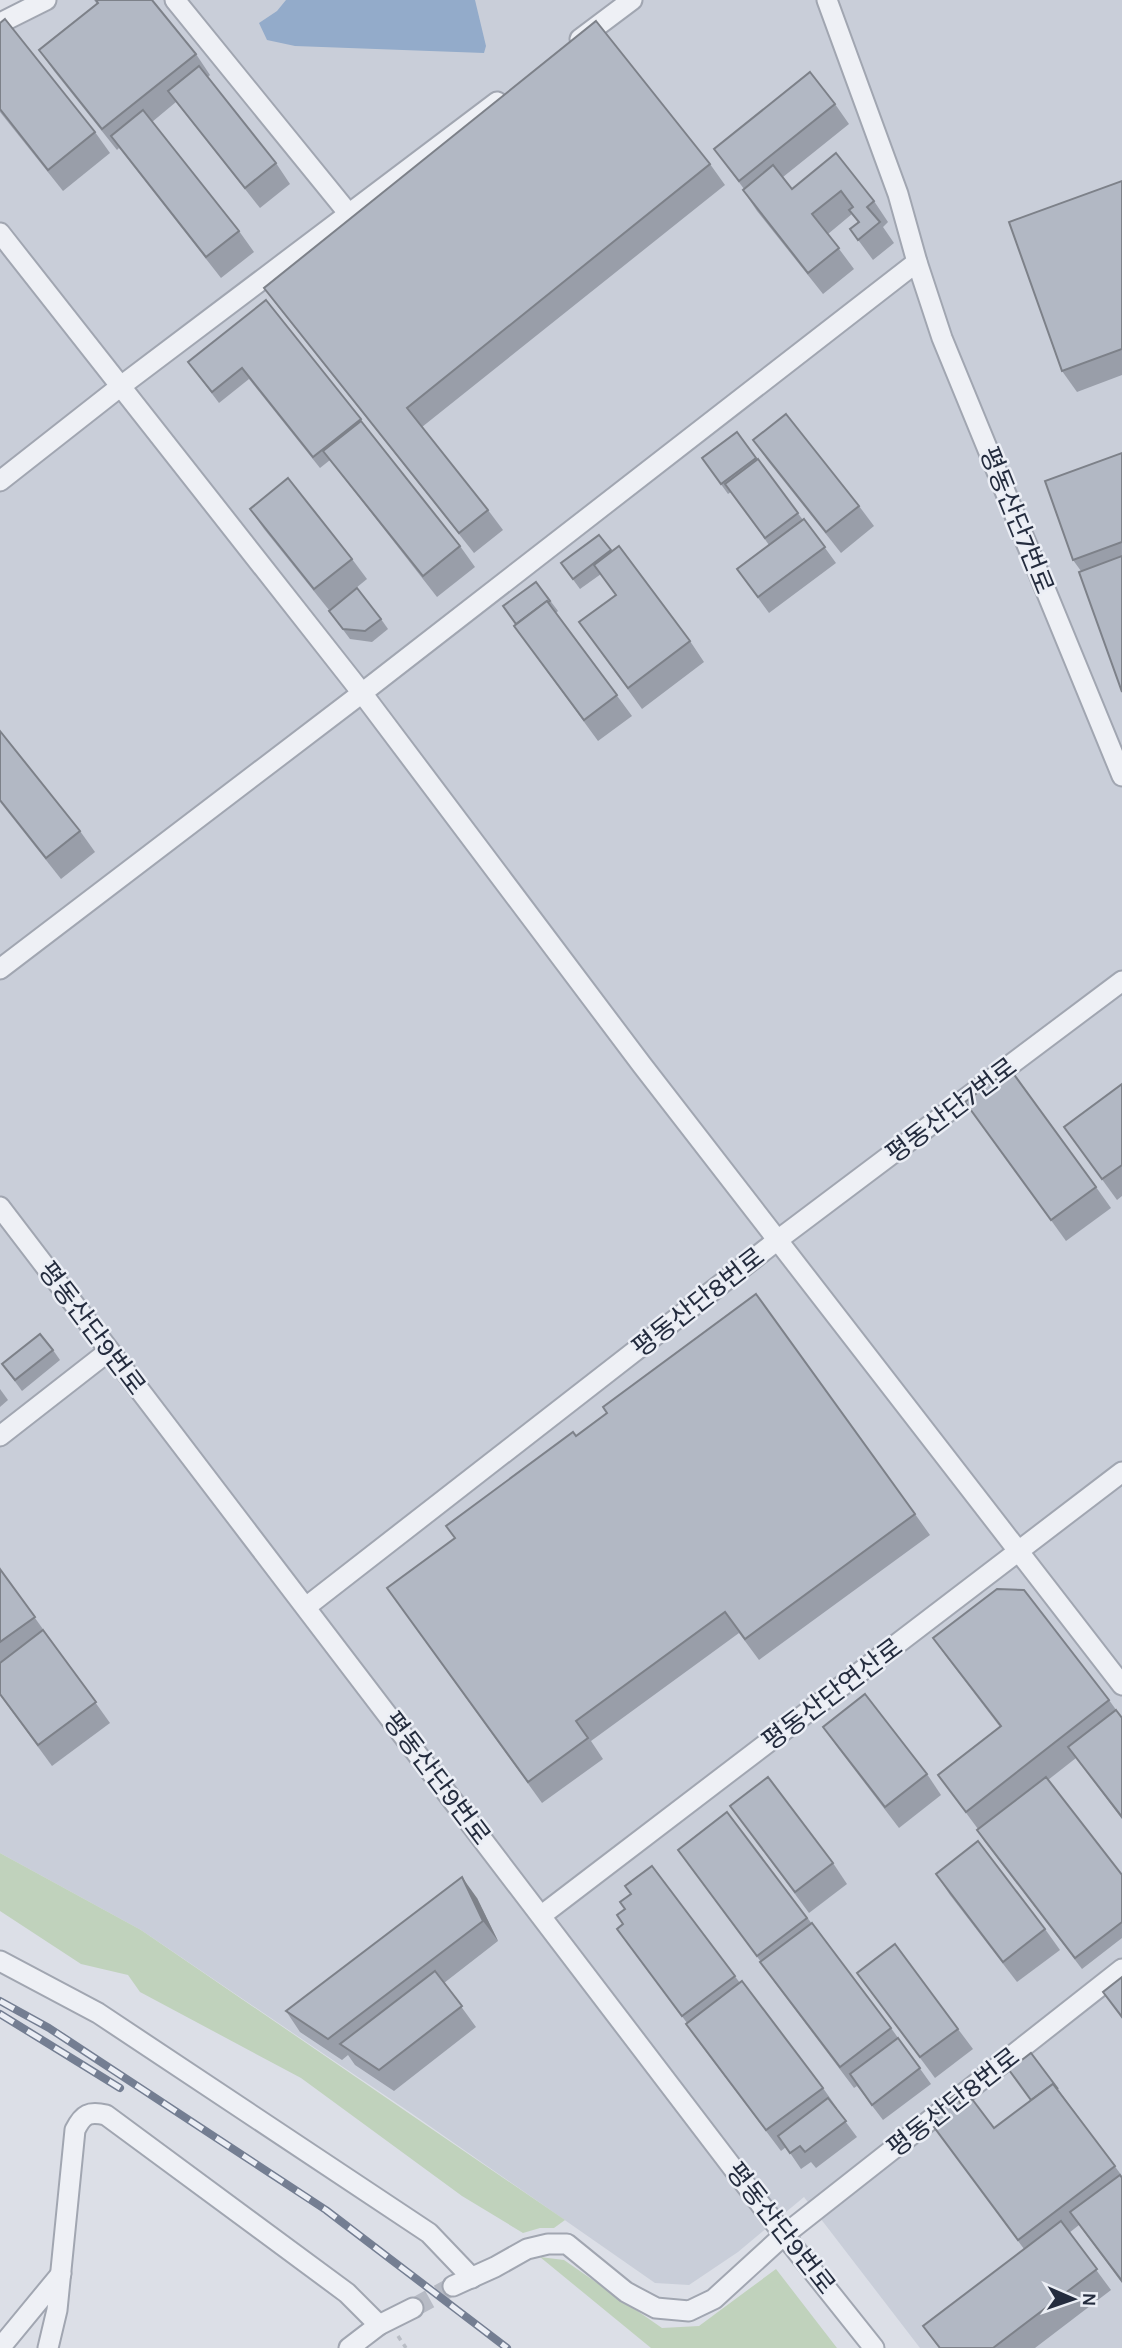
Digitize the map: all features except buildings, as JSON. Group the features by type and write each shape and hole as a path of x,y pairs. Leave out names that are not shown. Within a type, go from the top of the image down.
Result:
{"street":[{"path":"0,23 46,0"},
{"path":"175,0 349,214"},
{"path":"567,49 632,0"},
{"name":"평동산단7번로","path":"827,0 898,194 942,338 1122,776"},
{"path":"0,481 121,386 512,91"},
{"path":"0,233 362,693 642,1065 779,1239"},
{"path":"0,969 362,693 917,262"},
{"name":"평동산단7번로","path":"779,1239 1122,981"},
{"name":"평동산단9번로","path":"0,1207 874,2348"},
{"name":"평동산단8번로","path":"306,1607 779,1239 1122,1685"},
{"path":"0,1436 109,1351"},
{"name":"평동산단연산로","path":"542,1915 1122,1472"},
{"path":"0,1961 98,2013 429,2233 472,2278"},
{"name":"평동산단8번로","path":"453,2286 527,2249 548,2244 567,2244 626,2292 656,2308 689,2311 714,2299 785,2235 1122,1969"},
{"path":"48,2348 57,2310 75,2130 80,2118 94,2112 106,2115 348,2293 379,2325"},
{"path":"0,2348 61,2274"},
{"path":"349,2348 379,2325 413,2308"}],"shaded area":[{"path":"25,0 1122,0 1122,2348 920,2348 804,2197 738,2252 689,2285 655,2283 141,1930 0,1853 0,14"}],"green space":[{"path":"0,1853 141,1930 565,2220 554,2228 540,2228 523,2233 462,2196 301,2078 140,1992 128,1975 81,1964 0,1911"},
{"path":"540,2257 564,2260 662,2328 699,2326 776,2269 837,2348 651,2348"}],"water":[{"path":"286,0 475,0 486,46 484,53 295,46 267,40 259,23 277,11"}],"tunnel":[{"path":"413,2308 453,2286"}],"railway":[{"path":"0,2001 49,2028 326,2210 507,2348"},
{"path":"0,2014 120,2088"}]}
